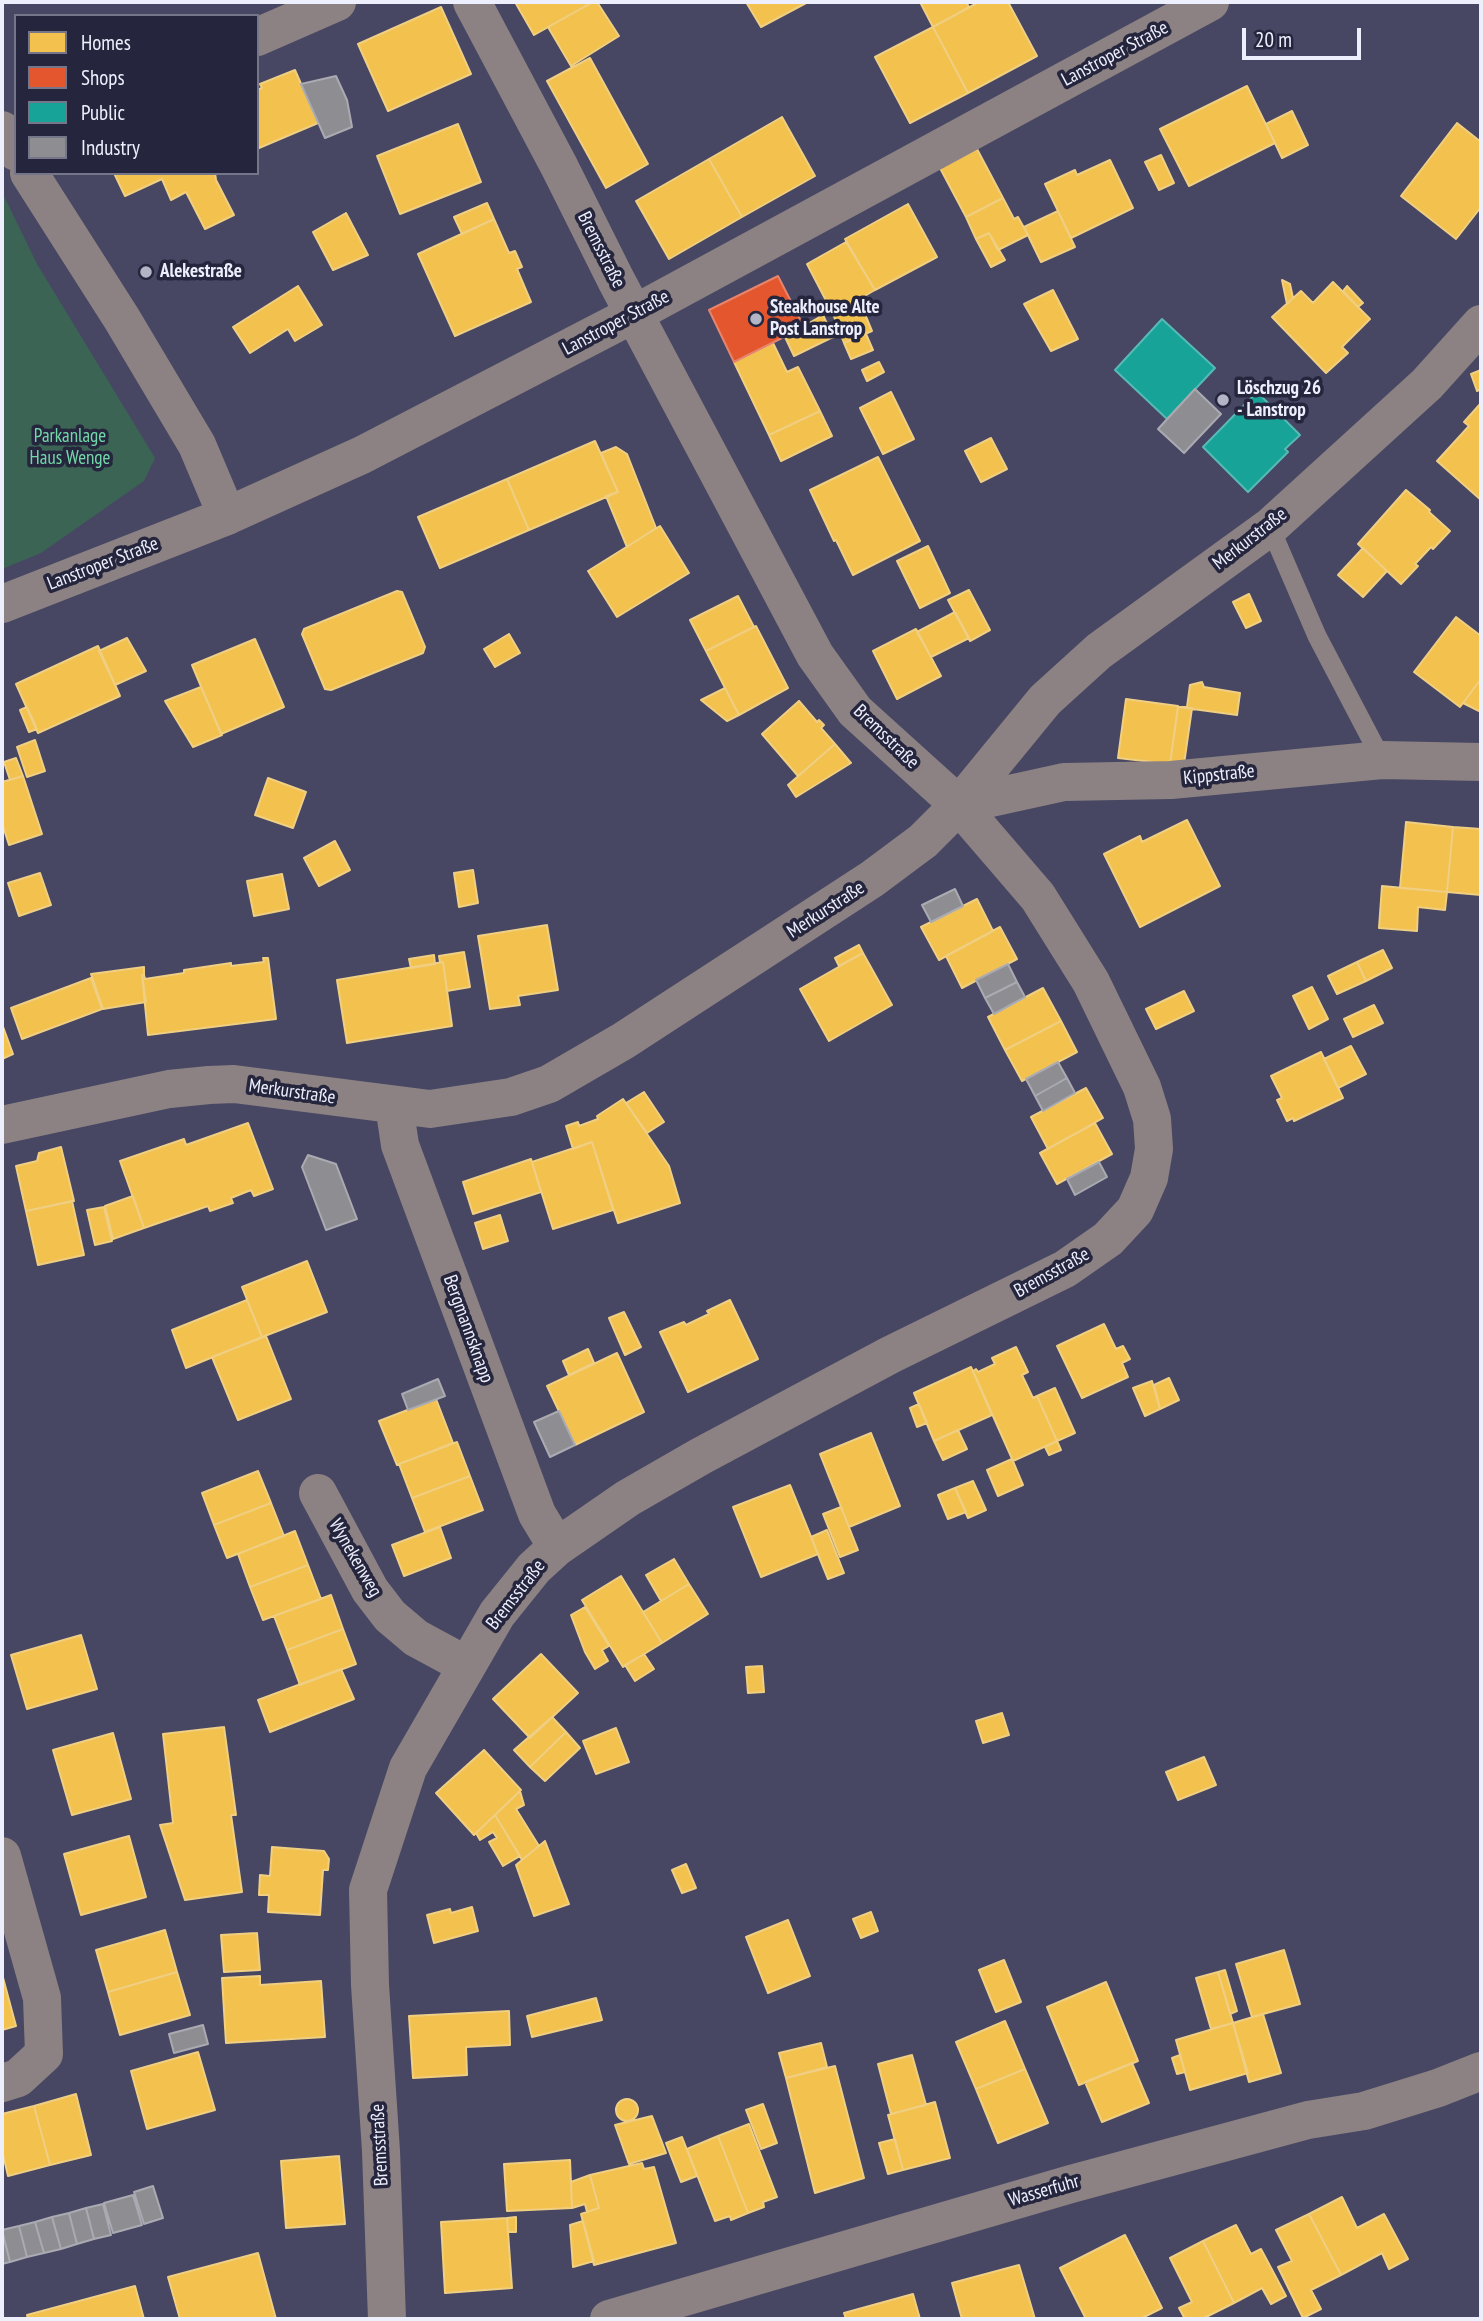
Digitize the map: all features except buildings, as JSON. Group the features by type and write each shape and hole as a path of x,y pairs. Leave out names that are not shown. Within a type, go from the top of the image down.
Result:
{"street":[{"path":"259,36 337,2"},
{"name":"Bremsstraße","path":"387,2319 381,2151 370,1985 368,1890 408,1768 497,1615 534,1568 557,1547 628,1499 701,1456 890,1355 1065,1269 1108,1239 1135,1210 1149,1178 1154,1149 1152,1119 1142,1087 1091,982 1038,897 959,805 855,711 815,655 472,2"},
{"name":"Lanstroper Straße","path":"2,604 226,516 362,455 634,314 1210,2"},
{"path":"31,175 197,445 226,516"},
{"name":"Merkurstraße","path":"2,1125 169,1089 209,1085 234,1084 430,1109 511,1097 550,1084 623,1041 872,880 923,841 959,805 1045,700 1099,651 1270,527 1427,384 1481,324"},
{"name":"Kippstraße","path":"959,805 1065,782 1171,780 1382,760 1481,762"},
{"name":"Bergmannsknapp","path":"394,1105 400,1145 537,1514 557,1547"},
{"name":"Wynekenweg","path":"318,1493 370,1590 390,1616 416,1638 466,1665"},
{"path":"2,1856 42,1998 44,2054 18,2078 2,2083"},
{"name":"Wasserfuhr","path":"609,2319 1071,2184 1308,2120 1364,2111 1438,2088 1481,2071"}],"lane":[{"path":"1270,527 1317,636 1382,760"}],"green space":[{"name":"Parkanlage Haus Wenge","path":"2,192 37,264 155,458 144,481 41,553 2,569"}],"place":[{"name":"Alekestraße","path":"146,272"},
{"name":"Steakhouse Alte Post Lanstrop","path":"756,319"},
{"name":"Löschzug 26 - Lanstrop","path":"1223,400"}]}
